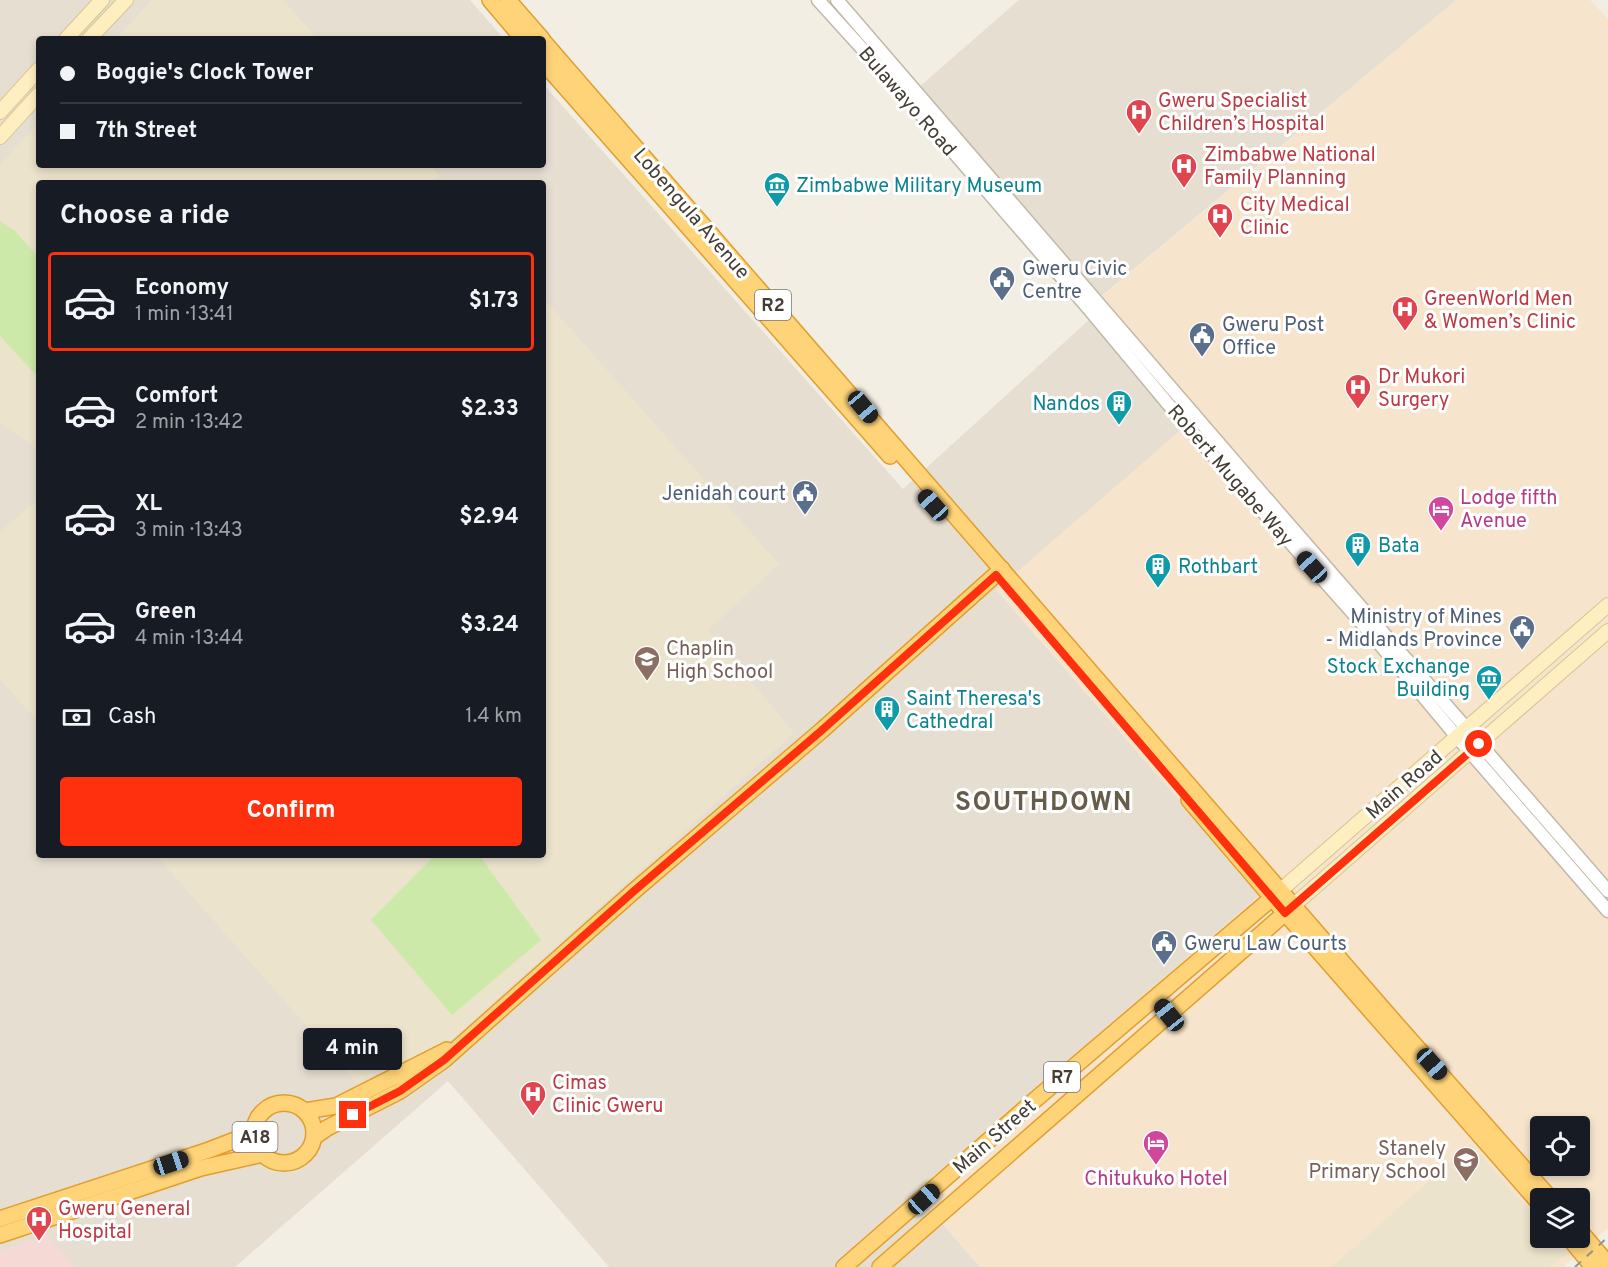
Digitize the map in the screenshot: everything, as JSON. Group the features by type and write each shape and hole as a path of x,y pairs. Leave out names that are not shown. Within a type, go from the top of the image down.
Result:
{"highway":[{"path":"490,0 521,36"},
{"name":"Lobengula Avenue","path":"508,0 539,36"},
{"name":"Lobengula Avenue","path":"546,45 1277,894 1530,1192"},
{"name":"Lobengula Avenue","path":"546,65 999,572"},
{"name":"A18","path":"255,1128 255,1138 263,1154 277,1162 296,1160 304,1155 314,1137 327,1128 400,1091 444,1060 634,891 821,731 999,572"},
{"name":"Main Street","path":"844,1267 1029,1105 1277,894"},
{"name":"Lobengula Avenue","path":"1289,909 1541,1188"},
{"name":"Main Street","path":"880,1267 1289,909"},
{"path":"1206,955 1220,971"},
{"path":"1155,998 1169,1015"},
{"name":"A18","path":"0,1219 243,1137 255,1128 263,1112 278,1103 294,1104 305,1111 336,1106 458,1046"},
{"path":"1029,1105 1044,1125"},
{"path":"305,1111 311,1119 314,1137"},
{"name":"A18","path":"0,1235 201,1168 263,1154"},
{"path":"968,1159 984,1178"},
{"path":"1590,1243 1608,1264"},
{"path":"1577,1248 1593,1267"}],"main road":[{"path":"69,36 102,0"},
{"path":"92,36 126,0"},
{"path":"0,112 36,72"},
{"path":"0,137 36,97"},
{"name":"Main Road","path":"1277,894 1608,605"},
{"name":"Main Road","path":"1289,909 1608,631"}],"street":[{"name":"Bulawayo Road","path":"818,0 1001,199"},
{"name":"Bulawayo Road","path":"837,0 1001,199"},
{"name":"Robert Mugabe Way","path":"1001,199 1178,416 1462,733 1608,911"},
{"name":"Robert Mugabe Way","path":"1475,748 1608,891"}],"shaded area":[{"path":"0,0 470,0 501,36 36,36 36,168 546,168 546,87 903,489 1091,318 1184,428 1261,894 915,1192 980,1267 609,1267 448,1081 235,1267 0,1267"},
{"path":"152,0 283,0 315,36 119,36"},
{"path":"1019,0 1456,0 1098,299 919,87"},
{"path":"1456,0 1590,0 1608,19 1608,1228 1590,1244 1590,1188 1530,1188 1530,1248 1585,1248 1563,1267 980,1267 915,1192 1261,894 996,590 1183,428 1085,311"},
{"path":"36,126 36,168 433,168 440,176 434,180 36,180 36,449 0,422 0,165"},
{"name":"Chaplin High School","path":"546,301 779,564 708,630 794,733 450,1041 357,1083 159,858 546,858"},
{"path":"36,501 36,720 0,679 0,532"},
{"name":"Stanely Primary School","path":"1471,1144 1530,1211 1530,1248 1563,1248 1568,1253 1550,1267 1332,1267"},
{"name":"Gweru General Hospital","path":"47,1234 76,1267 0,1267 0,1251"}],"green space":[{"path":"0,221 15,231 36,255 36,373 0,336"},
{"path":"432,858 481,858 541,940 452,1015 371,920"}],"railway":[{"path":"1575,1267 1608,1237"}],"place":[{"name":"Gweru Specialist Children’s Hospital","path":"1139,135"},
{"name":"Zimbabwe National Family Planning","path":"1184,189"},
{"name":"Zimbabwe Military Museum","path":"777,208"},
{"name":"City Medical Clinic","path":"1220,239"},
{"name":"Gweru Civic Centre","path":"1002,302"},
{"name":"GreenWorld Men & Women’s Clinic","path":"1405,332"},
{"name":"Gweru Post Office","path":"1202,358"},
{"name":"Dr Mukori Surgery","path":"1358,410"},
{"name":"Nandos","path":"1119,426"},
{"name":"Jenidah court","path":"805,516"},
{"name":"Lodge fifth Avenue","path":"1441,532"},
{"name":"Bata","path":"1358,568"},
{"name":"Rothbart","path":"1158,589"},
{"name":"Ministry of Mines - Midlands Province","path":"1522,651"},
{"name":"Chaplin High School","path":"647,682"},
{"name":"Stock Exchange Building","path":"1489,701"},
{"name":"Saint Theresa's Cathedral","path":"887,732"},
{"name":"Gweru Law Courts","path":"1164,966"},
{"name":"Cimas Clinic Gweru","path":"533,1117"},
{"name":"Chitukuko Hotel","path":"1156,1166"},
{"name":"Stanely Primary School","path":"1466,1183"},
{"name":"Gweru General Hospital","path":"39,1242"}],"district":[{"name":"SOUTHDOWN","path":"1044,801"}],"route":[{"path":"353,1115 400,1091 444,1060 996,575 1285,913 1479,744"}]}
